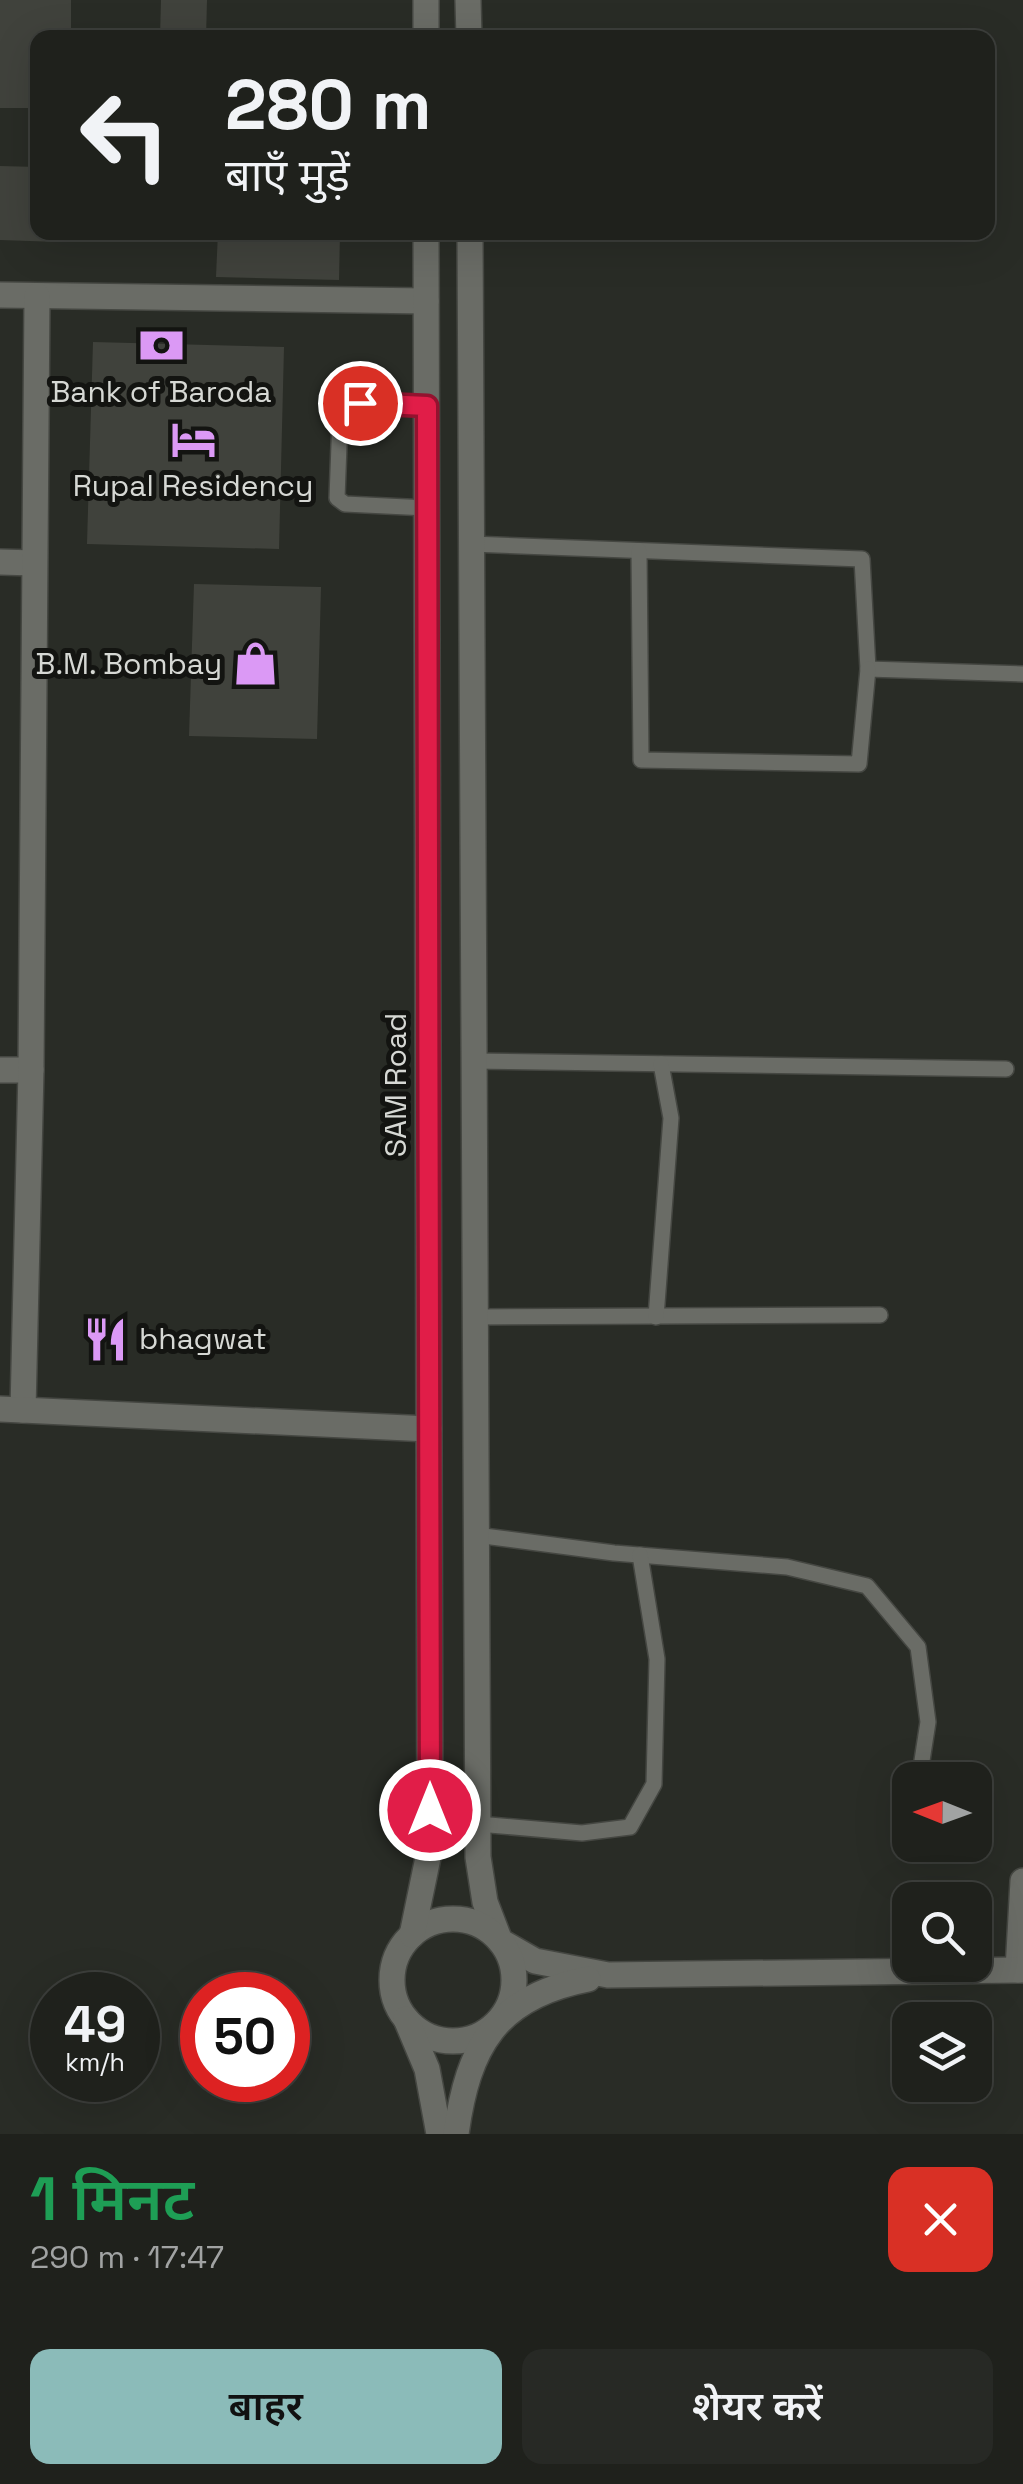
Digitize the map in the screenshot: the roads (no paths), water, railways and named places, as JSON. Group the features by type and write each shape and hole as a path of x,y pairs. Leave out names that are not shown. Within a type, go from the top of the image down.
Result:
{"main road":[{"path":"426,0 426,30"},
{"path":"468,0 469,30"},
{"name":"SAM Road","path":"412,1935 430,1848 426,240"},
{"path":"456,2134 463,2084 474,2053 502,2017 514,1978 485,1902 478,1824 470,240"},
{"path":"0,295 426,301"},
{"path":"36,296 31,1070 11,1410 429,1428"},
{"path":"0,562 34,563"},
{"path":"0,1070 31,1070"},
{"path":"405,2016 429,2036 448,2041 469,2039 528,1998 560,1984 608,1975 1020,1970 1023,1882"},
{"path":"439,2134 426,2069 393,1990 393,1970 400,1950 412,1935 448,1919 486,1928 500,1942 535,1961 608,1975"}],"lane":[{"path":"427,406 346,406 340,418 337,498 345,504 428,508"},
{"path":"471,544 862,559 868,669 859,764 641,760 640,551"},
{"path":"868,669 1023,674"},
{"path":"474,1060 1006,1069"},
{"path":"656,1316 671,1118 662,1064"},
{"path":"474,1318 880,1316"},
{"path":"476,1535 640,1556 786,1567 867,1586 918,1646 928,1722 922,1762"},
{"path":"478,1824 582,1833 630,1827 654,1784 657,1658 640,1556"}],"place":[{"name":"Bank of Baroda","path":"161,345"},
{"name":"Rupal Residency","path":"193,439"},
{"name":"B.M. Bombay","path":"255,664"},
{"name":"bhagwat","path":"106,1339"}]}
